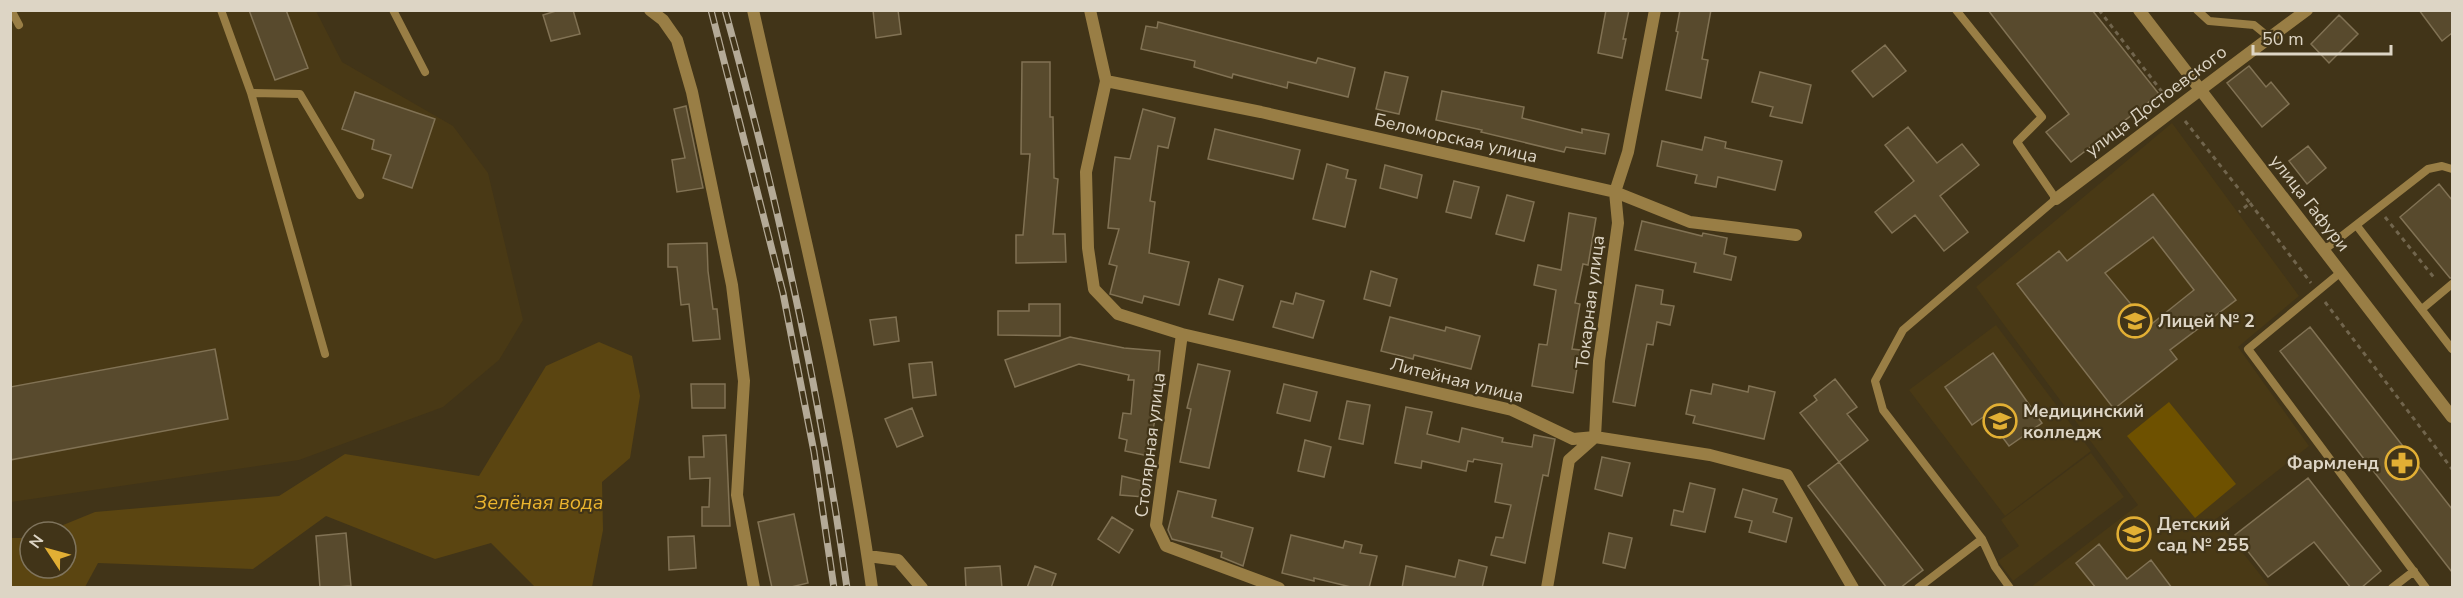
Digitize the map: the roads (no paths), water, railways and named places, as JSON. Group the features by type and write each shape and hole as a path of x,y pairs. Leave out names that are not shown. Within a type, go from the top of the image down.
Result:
{"street":[{"path":"650,10 663,20 677,40 692,92 732,285 744,381 736,495 754,588"},
{"path":"753,10 810,259 856,477 872,588"},
{"path":"1090,10 1106,81"},
{"name":"Токарная улица","path":"1595,437 1599,361 1618,223 1615,192 1628,152 1655,10"},
{"name":"улица Гафури","path":"2139,10 2452,417"},
{"name":"улица Достоевского","path":"2056,199 2176,110 2199,89 2307,10"},
{"name":"Беломорская улица","path":"1106,81 1261,112 1615,192 1690,222 1796,235"},
{"name":"Литейная улица","path":"1106,81 1086,171 1088,248 1094,289 1118,314 1182,334 1512,410 1573,439 1595,437 1710,455 1787,475 1852,588"},
{"name":"Столярная улица","path":"1182,334 1156,525 1166,546 1279,588"},
{"path":"1547,588 1569,460 1595,437"},
{"path":"868,556 898,560 922,588"}],"lane":[{"path":"11,10 19,25"},
{"path":"221,10 251,93 326,354"},
{"path":"393,10 425,72"},
{"path":"1956,10 2042,117 2017,142 2056,199 1903,330 1875,381 1883,410 1982,538 1995,567 2010,588"},
{"path":"2197,10 2209,21 2254,25 2270,38"},
{"path":"251,93 300,94 360,195"},
{"path":"2324,250 2428,169 2442,166 2452,169"},
{"path":"2357,226 2452,349"},
{"path":"2341,272 2248,349 2426,588"},
{"path":"2422,309 2452,284"},
{"path":"1918,588 1982,538"},
{"path":"2392,588 2414,571"}],"water":[{"name":"Зелёная вода","path":"599,342 632,356 640,396 630,458 602,482 603,530 592,587 535,587 491,543 435,559 326,516 253,569 98,563 85,587 11,587 11,538 18,538 18,580 78,580 78,520 75,520 95,512 279,496 345,454 479,476 546,366"}],"railway":[{"path":"711,10 783,293 814,452 834,588"},
{"path":"725,10 763,153 796,297 824,442 847,588"}],"place":[{"name":"Лицей № 2","path":"2135,321"},
{"name":"Медицинский колледж","path":"2000,421"},
{"name":"Фармленд","path":"2402,463"},
{"name":"Детский сад № 255","path":"2134,534"}]}
